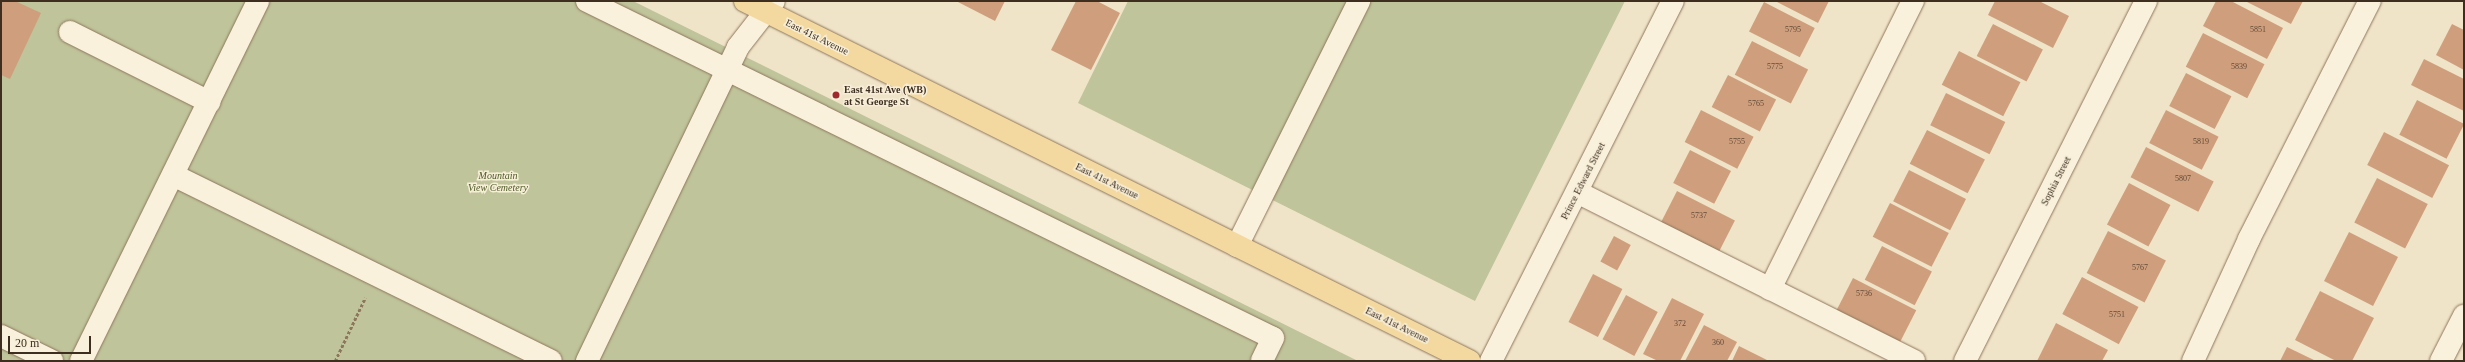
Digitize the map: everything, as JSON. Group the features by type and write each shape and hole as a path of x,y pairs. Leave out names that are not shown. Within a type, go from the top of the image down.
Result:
{"main road":[{"name":"East 41st Avenue","path":"745,1 771,7 1238,246 1469,361"}],"street":[{"path":"81,361 258,1"},
{"path":"587,1 1273,338 1262,361"},
{"path":"1238,246 1359,1"},
{"name":"Prince Edward Street","path":"1491,361 1674,1"},
{"path":"1770,289 1913,1"},
{"name":"Sophia Street","path":"1965,361 2146,1"},
{"path":"2192,361 2249,239 2370,1"},
{"path":"586,361 738,47 771,7"},
{"path":"70,32 209,102"},
{"path":"173,175 551,361"},
{"path":"1578,192 1914,361"},
{"path":"2441,361 2464,316"},
{"path":"1,336 52,361"}],"path":[{"path":"335,361 376,275"}],"green space":[{"name":"Mountain View Cemetery","path":"1,1 633,1 1358,361 1,361"},
{"path":"1128,1 1625,1 1475,301 1078,103"}],"building":[{"path":"1,1 15,1 41,13 10,79 1,75"},
{"path":"956,1 1005,1 995,21"},
{"path":"1076,1 1097,1 1120,13 1091,70 1051,50"},
{"path":"1775,1 1829,1 1818,23"},
{"path":"1995,1 2039,1 2069,16 2053,48 1988,15"},
{"path":"2216,1 2231,1 2283,28 2267,59 2203,26"},
{"path":"2245,1 2303,1 2291,24"},
{"path":"1764,2 1815,28 1800,57 1749,31"},
{"path":"1993,24 2043,49 2027,81 1977,56"},
{"path":"2452,24 2464,30 2464,70 2436,55"},
{"path":"2203,33 2264,64 2247,98 2186,67"},
{"path":"1752,41 1808,70 1791,103 1735,75"},
{"path":"1959,51 2020,82 2003,116 1942,85"},
{"path":"2424,59 2464,79 2464,111 2411,85"},
{"path":"2186,73 2231,96 2215,129 2169,106"},
{"path":"1728,75 1776,100 1760,132 1712,107"},
{"path":"1946,93 2005,122 1990,154 1930,125"},
{"path":"2417,100 2464,124 2447,159 2399,135"},
{"path":"1701,110 1754,137 1737,169 1685,142"},
{"path":"2166,110 2219,137 2202,170 2149,143"},
{"path":"1927,130 1985,160 1968,193 1910,164"},
{"path":"2384,132 2449,165 2432,198 2367,165"},
{"path":"2146,147 2214,182 2198,212 2131,177"},
{"path":"1690,150 1731,171 1714,204 1673,183"},
{"path":"1909,170 1966,199 1950,230 1893,201"},
{"path":"2377,178 2428,204 2405,248 2354,223"},
{"path":"2129,183 2170,205 2148,247 2107,224"},
{"path":"1677,191 1735,221 1718,254 1660,225"},
{"path":"1890,203 1949,233 1932,267 1873,237"},
{"path":"2108,231 2166,261 2145,302 2087,273"},
{"path":"2349,232 2398,257 2373,306 2324,281"},
{"path":"1614,236 1631,245 1617,271 1600,262"},
{"path":"1882,246 1932,271 1915,305 1865,280"},
{"path":"1593,274 1622,289 1598,337 1568,322"},
{"path":"2082,277 2139,307 2119,344 2062,314"},
{"path":"1853,278 1916,310 1898,347 1834,315"},
{"path":"2320,291 2374,318 2352,361 2336,361 2295,340"},
{"path":"1626,295 1658,312 1634,356 1603,339"},
{"path":"1672,298 1704,314 1680,361 1658,361 1643,354"},
{"path":"2056,323 2108,350 2102,361 2037,361"},
{"path":"1704,325 1737,342 1727,361 1685,361"},
{"path":"1739,346 1769,361 1732,361"},
{"path":"2287,347 2316,361 2280,361"}],"place":[{"name":"East 41st Ave (WB) at St George St","path":"836,95"}]}
